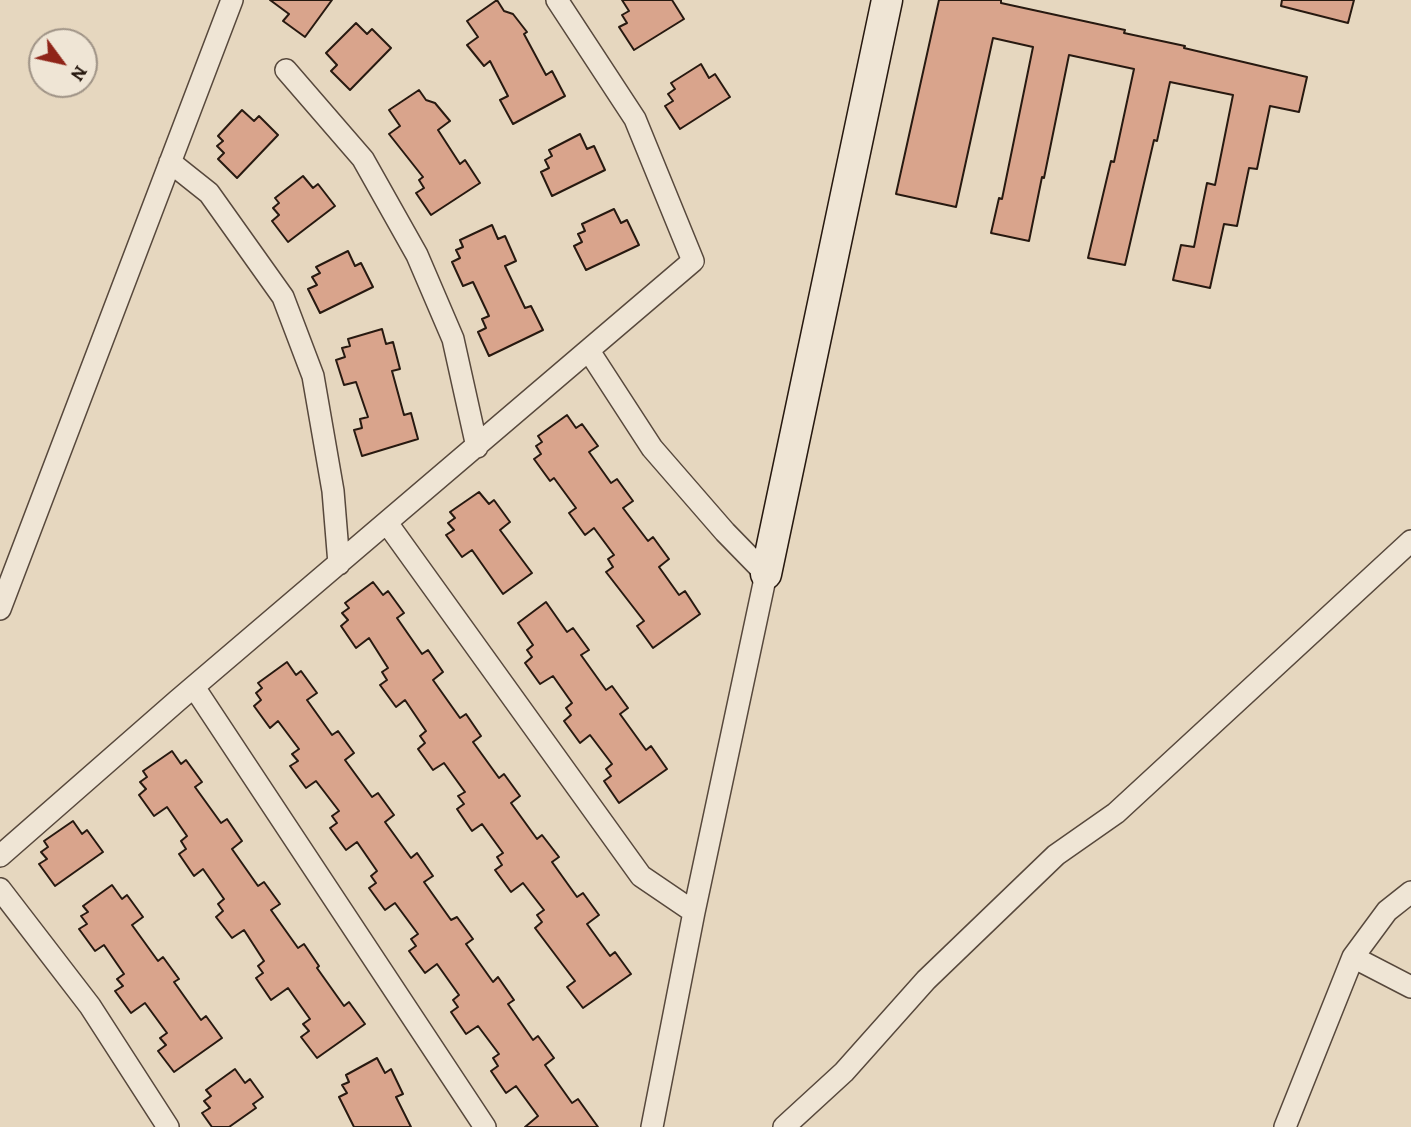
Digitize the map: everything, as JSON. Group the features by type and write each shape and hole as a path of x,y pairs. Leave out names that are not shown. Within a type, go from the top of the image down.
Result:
{"street":[{"path":"0,609 232,0"},
{"path":"0,856 694,261 635,119 557,0"},
{"path":"652,1127 694,912 887,0"},
{"path":"286,70 363,159 417,255 453,339 477,447"},
{"path":"170,162 209,193 284,297 313,376 333,491 339,564"},
{"path":"589,351 652,448 725,532 766,574"},
{"path":"387,523 641,876 694,912"},
{"path":"784,1127 844,1072 926,980 1056,855 1116,813 1411,541"},
{"path":"194,687 485,1127"},
{"path":"0,889 90,1006 168,1127"},
{"path":"1285,1127 1353,957 1387,911 1411,892"},
{"path":"1353,957 1411,987"}],"building":[{"path":"270,0 332,0 305,37 283,21 289,14"},
{"path":"497,0 504,11 513,14 527,32 524,34 546,75 552,71 565,96 513,124 500,100 508,96 490,61 484,66 467,45 478,37 467,21"},
{"path":"622,0 672,0 684,19 634,50 619,27 627,23 622,15 629,11"},
{"path":"939,0 1001,0 1001,3 1125,30 1124,33 1307,77 1299,112 1270,106 1257,169 1249,168 1237,226 1224,224 1210,288 1173,280 1181,245 1194,247 1207,183 1215,185 1233,95 1170,82 1125,265 1088,258 1111,161 1114,162 1134,69 1069,55 1029,241 991,233 999,198 1002,199 1033,47 993,38 956,207 896,194"},
{"path":"1282,0 1354,0 1348,23 1281,6"},
{"path":"356,23 367,34 372,29 391,48 350,90 331,71 337,65 326,53"},
{"path":"701,64 709,78 715,74 730,97 680,129 665,106 673,101 668,94 675,89 671,83"},
{"path":"419,90 426,100 435,103 450,121 438,130 460,164 465,160 480,183 431,215 416,193 424,188 419,180 423,177 389,134 400,126 389,110"},
{"path":"242,110 254,121 259,116 278,135 237,178 218,159 224,153 217,146 223,141 218,136"},
{"path":"580,134 587,149 594,146 605,170 552,196 541,172 549,168 545,160 552,156 549,150"},
{"path":"303,176 313,188 318,184 335,206 288,242 272,221 279,215 273,208 279,203 275,198"},
{"path":"614,209 621,223 627,220 639,245 586,270 574,246 582,242 578,234 585,231 582,224"},
{"path":"492,225 498,239 505,236 516,261 505,266 525,308 531,306 543,330 489,356 478,332 486,328 482,319 489,316 473,282 463,286 452,262 460,258 456,250 463,247 460,240"},
{"path":"348,251 355,266 361,263 373,287 320,313 308,289 317,285 312,277 320,273 316,267"},
{"path":"382,329 386,344 393,342 400,369 392,371 404,415 411,413 418,439 362,456 354,430 362,428 360,419 368,417 356,382 344,385 336,360 345,357 342,348 350,346 348,339"},
{"path":"567,415 576,428 582,424 598,446 589,452 611,483 617,479 633,501 623,508 648,541 653,537 669,559 659,567 679,595 685,591 700,614 653,648 637,626 644,621 606,572 613,567 608,559 614,555 594,528 585,535 569,513 576,508 554,478 550,481 534,459 541,454 536,446 542,442 538,436"},
{"path":"479,492 489,504 494,500 510,522 500,530 532,573 503,594 472,550 462,557 446,535 454,530 448,523 455,518 450,512"},
{"path":"373,582 383,595 388,591 404,613 397,618 422,654 428,650 443,672 433,680 460,718 466,714 481,736 473,742 499,778 504,774 520,796 511,803 537,839 542,835 559,857 552,862 577,897 583,893 599,915 587,924 610,956 615,952 631,974 583,1008 567,987 575,981 535,928 542,922 537,915 544,910 523,883 511,892 495,870 502,865 497,857 503,853 482,824 472,831 457,809 464,804 458,796 465,792 444,763 433,770 418,749 425,743 420,736 426,731 405,700 396,707 380,685 387,680 382,672 388,668 369,638 356,648 341,626 348,620 342,613 349,608 345,603"},
{"path":"546,602 567,632 573,628 589,650 581,655 606,690 612,686 628,708 620,714 646,750 651,746 667,769 619,803 604,781 611,776 606,769 612,764 590,735 580,743 564,721 571,715 566,708 572,703 553,676 540,684 525,663 532,657 527,650 533,645 518,623"},
{"path":"287,662 296,675 301,671 317,693 307,700 332,735 338,731 354,753 345,760 372,797 378,793 394,815 385,822 411,858 417,853 433,876 424,882 451,920 457,917 473,939 466,944 493,982 498,977 514,1000 508,1004 533,1040 538,1036 554,1058 545,1065 572,1103 578,1099 598,1127 525,1127 538,1116 516,1086 506,1093 491,1071 498,1066 493,1058 499,1054 478,1026 466,1034 451,1012 458,1007 453,1000 459,995 437,964 425,973 409,951 416,946 411,939 418,934 395,903 385,910 369,888 376,883 371,876 377,871 357,842 346,850 330,828 337,823 332,816 339,811 316,781 306,788 290,766 298,761 292,754 299,749 278,721 270,728 254,706 261,700 256,693 262,688 258,683"},
{"path":"172,751 181,764 186,760 202,782 195,787 221,823 227,819 242,841 232,849 258,886 264,882 280,904 271,910 298,948 304,944 344,1006 349,1002 365,1024 317,1058 301,1037 309,1031 303,1024 310,1019 288,988 271,1000 256,978 263,973 258,966 264,961 244,930 232,938 216,917 223,911 218,904 224,899 203,869 194,876 179,854 186,849 181,841 187,836 167,807 154,816 139,795 146,789 140,782 147,777 143,771"},
{"path":"73,821 82,834 87,830 103,852 55,886 39,864 47,859 41,852 48,847 44,841"},
{"path":"112,885 122,899 127,895 143,917 132,925 158,961 163,957 179,979 174,982 201,1020 206,1016 222,1038 174,1072 158,1051 166,1045 160,1038 167,1033 145,1003 131,1013 115,991 123,986 117,979 124,974 104,945 95,951 79,929 87,924 81,916 88,912 83,906"},
{"path":"377,1058 385,1073 391,1069 403,1094 396,1097 411,1127 354,1127 339,1097 347,1093 342,1085 349,1082 346,1075"},
{"path":"235,1069 245,1083 250,1079 263,1097 253,1104 256,1108 229,1127 212,1127 202,1113 210,1108 204,1101 211,1096 206,1090"}]}
